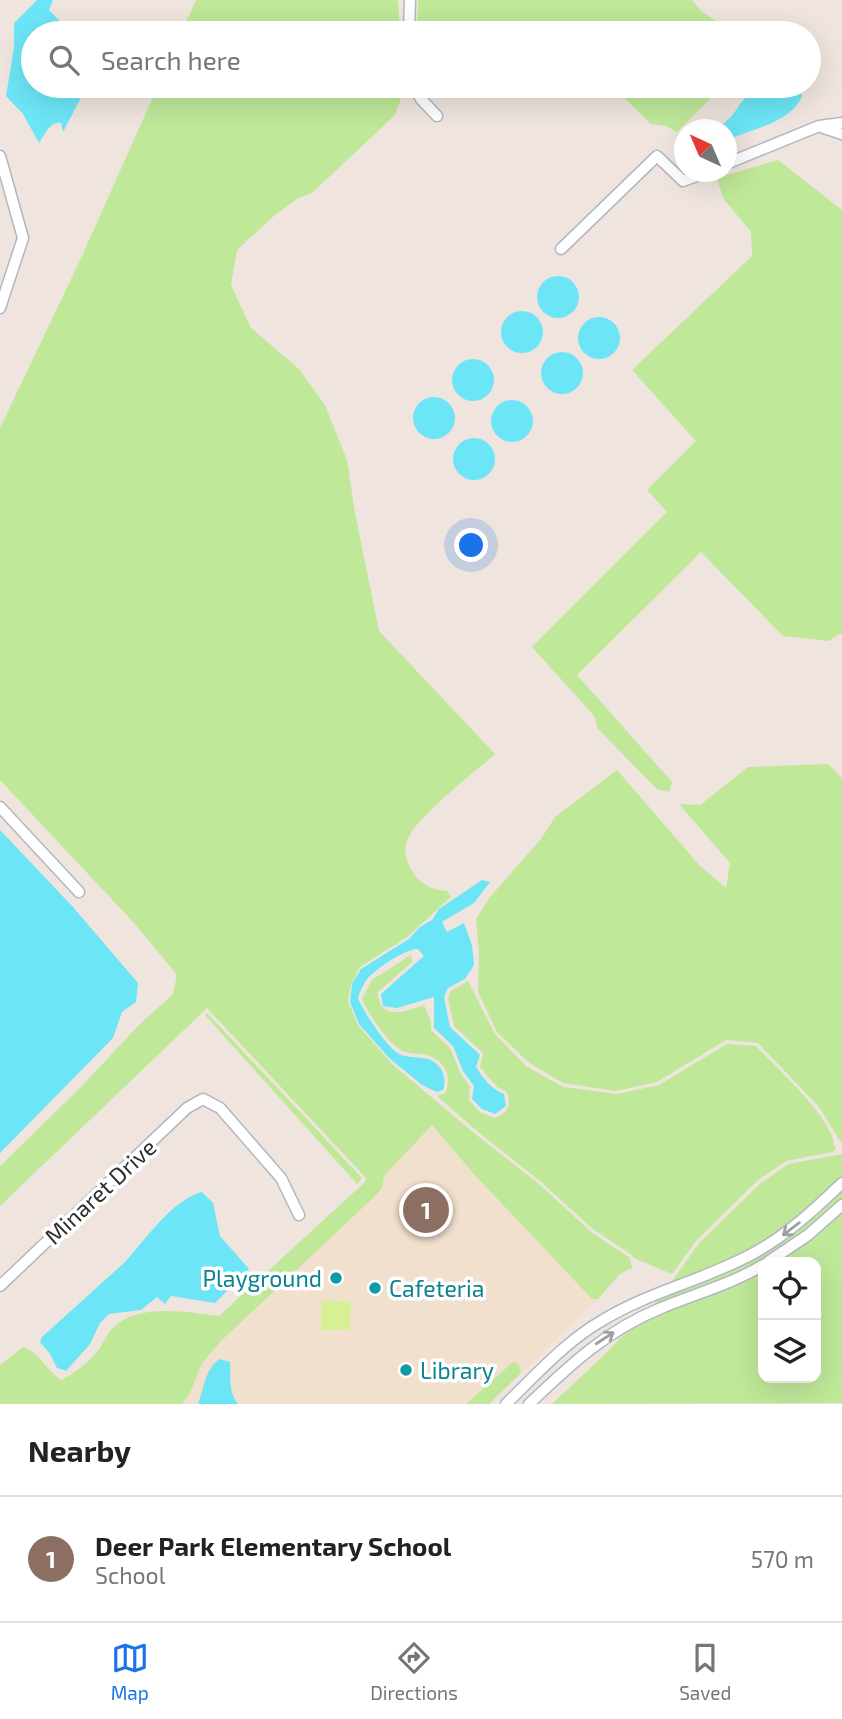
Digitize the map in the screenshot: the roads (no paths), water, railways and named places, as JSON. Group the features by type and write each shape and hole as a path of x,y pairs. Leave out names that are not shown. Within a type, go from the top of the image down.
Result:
{"street":[{"path":"409,21 410,0"},
{"path":"420,98 437,116"},
{"path":"737,160 819,126 842,123"},
{"path":"819,126 842,134"},
{"path":"0,156 23,238 0,308"},
{"path":"561,249 657,156 674,172"},
{"path":"0,807 79,892"},
{"name":"Minaret Drive","path":"0,1286 187,1108 203,1098 220,1108 281,1178 299,1215"},
{"path":"506,1404 589,1328 654,1293 712,1273 754,1253 797,1225 842,1183"},
{"path":"775,1257 808,1235 842,1205"},
{"path":"529,1404 587,1350 609,1334 658,1309 703,1293 758,1268"}],"water":[{"path":"37,0 53,0 49,10 60,21 21,21 21,98 81,98 63,132 61,123 54,124 39,143 23,114 6,96 14,47 14,23"},
{"path":"746,98 801,98 797,105 780,119 737,136 737,119 728,119"},
{"path":"558,276 573,282 579,297 573,312 558,318 543,312 537,297 543,282"},
{"path":"522,311 537,317 543,332 537,347 522,353 507,347 501,332 507,317"},
{"path":"599,317 614,323 620,338 614,353 599,359 584,353 578,338 584,323"},
{"path":"562,352 577,358 583,373 577,388 562,394 547,388 541,373 547,358"},
{"path":"473,359 488,365 494,380 488,395 473,401 458,395 452,380 458,365"},
{"path":"434,397 449,403 455,418 449,433 434,439 419,433 413,418 419,403"},
{"path":"512,400 527,406 533,421 527,436 512,442 497,436 491,421 497,406"},
{"path":"474,438 489,444 495,459 489,474 474,480 459,474 453,459 459,444"},
{"path":"0,830 73,907 138,983 136,1002 122,1012 113,1038 0,1153"},
{"path":"482,880 490,882 474,903 442,922 447,932 464,923 472,945 474,965 465,979 448,988 444,997 450,1027 480,1055 476,1067 495,1089 504,1094 506,1106 495,1114 482,1109 472,1099 474,1086 463,1071 453,1046 434,1028 434,997 397,1008 383,1006 381,994 424,956 418,949 398,956 378,969 366,980 358,998 375,1027 396,1052 404,1056 428,1059 440,1067 444,1076 443,1090 437,1092 422,1085 389,1058 359,1024 350,1002 352,984 361,969 409,939 420,927 432,920 439,909"},
{"path":"202,1192 213,1203 220,1236 249,1269 215,1303 171,1296 165,1304 157,1297 141,1310 109,1314 100,1323 90,1344 66,1371 57,1368 40,1342 42,1337 125,1262 170,1212 191,1196"},
{"path":"220,1359 230,1362 231,1389 238,1404 198,1404 208,1373"}],"place":[{"name":"Deer Park Elementary School","path":"426,1210"},
{"name":"Playground","path":"336,1278"},
{"name":"Cafeteria","path":"375,1288"},
{"name":"Library","path":"406,1370"}]}
